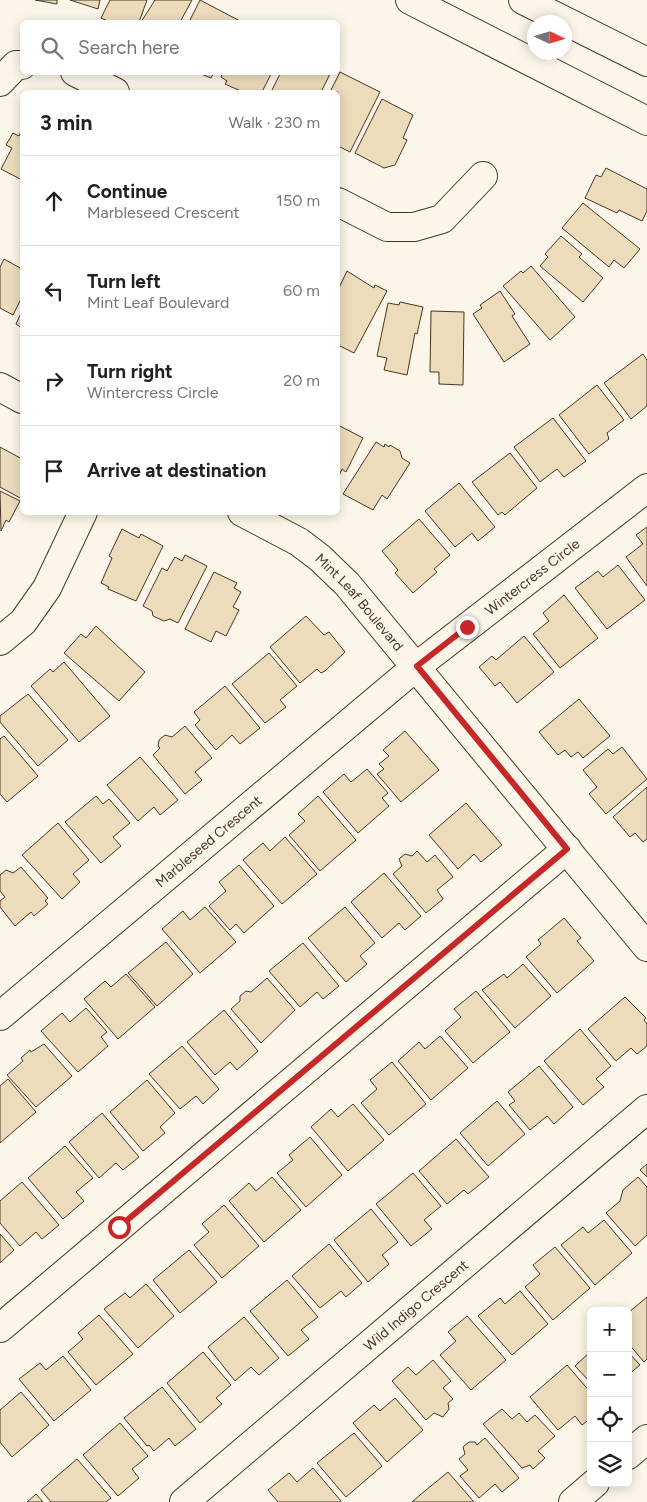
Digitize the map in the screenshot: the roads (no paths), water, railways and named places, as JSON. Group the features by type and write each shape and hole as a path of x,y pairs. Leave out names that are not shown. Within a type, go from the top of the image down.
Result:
{"street":[{"path":"410,0 647,121"},
{"path":"523,0 647,62"},
{"path":"0,82 16,65 20,65"},
{"path":"81,75 111,90"},
{"path":"340,203 387,226 414,227 442,218 483,176"},
{"path":"0,387 20,397"},
{"name":"Wintercress Circle","path":"417,666 647,488"},
{"path":"0,641 23,622 47,588 82,515"},
{"name":"Mint Leaf Boulevard","path":"248,515 299,542 320,558 347,584 417,666 647,947"},
{"name":"Marbleseed Crescent","path":"0,1016 417,666"},
{"path":"0,1328 567,849"},
{"name":"Wild Indigo Crescent","path":"184,1502 647,1109"},
{"path":"632,1452 647,1439"},
{"path":"572,1502 590,1487"}]}
